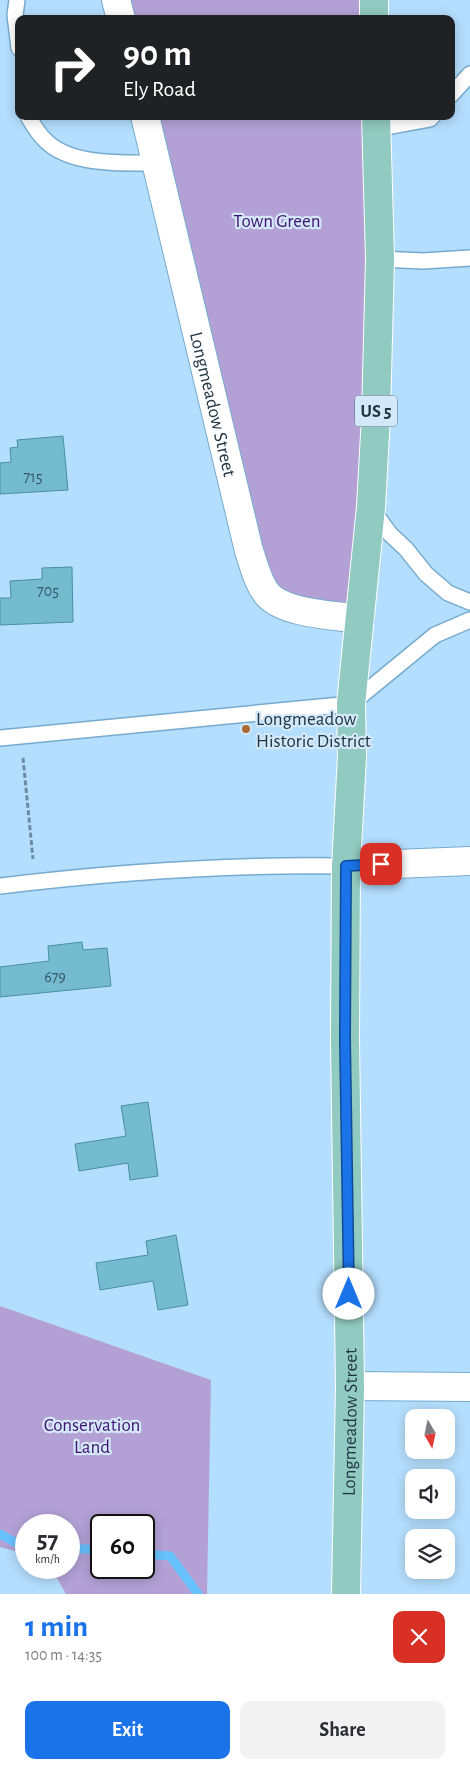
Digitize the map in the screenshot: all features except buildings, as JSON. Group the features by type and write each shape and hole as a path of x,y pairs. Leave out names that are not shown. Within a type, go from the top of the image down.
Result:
{"main road":[{"path":"374,0 374,15"},
{"name":"Longmeadow Street","path":"346,1594 350,1386 345,1039 346,866 352,757 351,704 371,508 376,415 380,259 376,122"}],"street":[{"path":"116,0 120,15"},
{"name":"Longmeadow Street","path":"146,120 249,551 258,578 268,595 284,606 323,615 360,619"},
{"path":"346,866 470,861"},
{"path":"350,1386 470,1387"}],"lane":[{"path":"15,15 17,0"},
{"path":"455,91 470,74"},
{"path":"30,120 47,143 61,152 78,158 107,163 157,163"},
{"path":"376,122 412,120"},
{"path":"380,259 423,261 470,258"},
{"path":"371,508 390,534 406,549 426,574 448,593 470,602"},
{"path":"0,738 351,704 435,635 470,620"},
{"path":"0,886 213,867 276,865 346,866"}],"path":[{"path":"23,756 34,867"}],"green space":[{"path":"116,0 374,0 374,15 120,15"},
{"name":"Town Green","path":"146,120 376,120 360,619 268,595"},
{"name":"Conservation Land","path":"0,1306 211,1380 207,1594 66,1594 57,1579 80,1579 80,1514 15,1514 15,1551 0,1547"}],"waterway":[{"path":"0,1534 15,1542"},
{"path":"80,1549 90,1549"},
{"path":"155,1555 170,1556 198,1594"}],"place":[{"name":"Longmeadow Historic District","path":"246,729"}],"route":[{"path":"349,1294 345,1039 346,866 381,864"}]}
